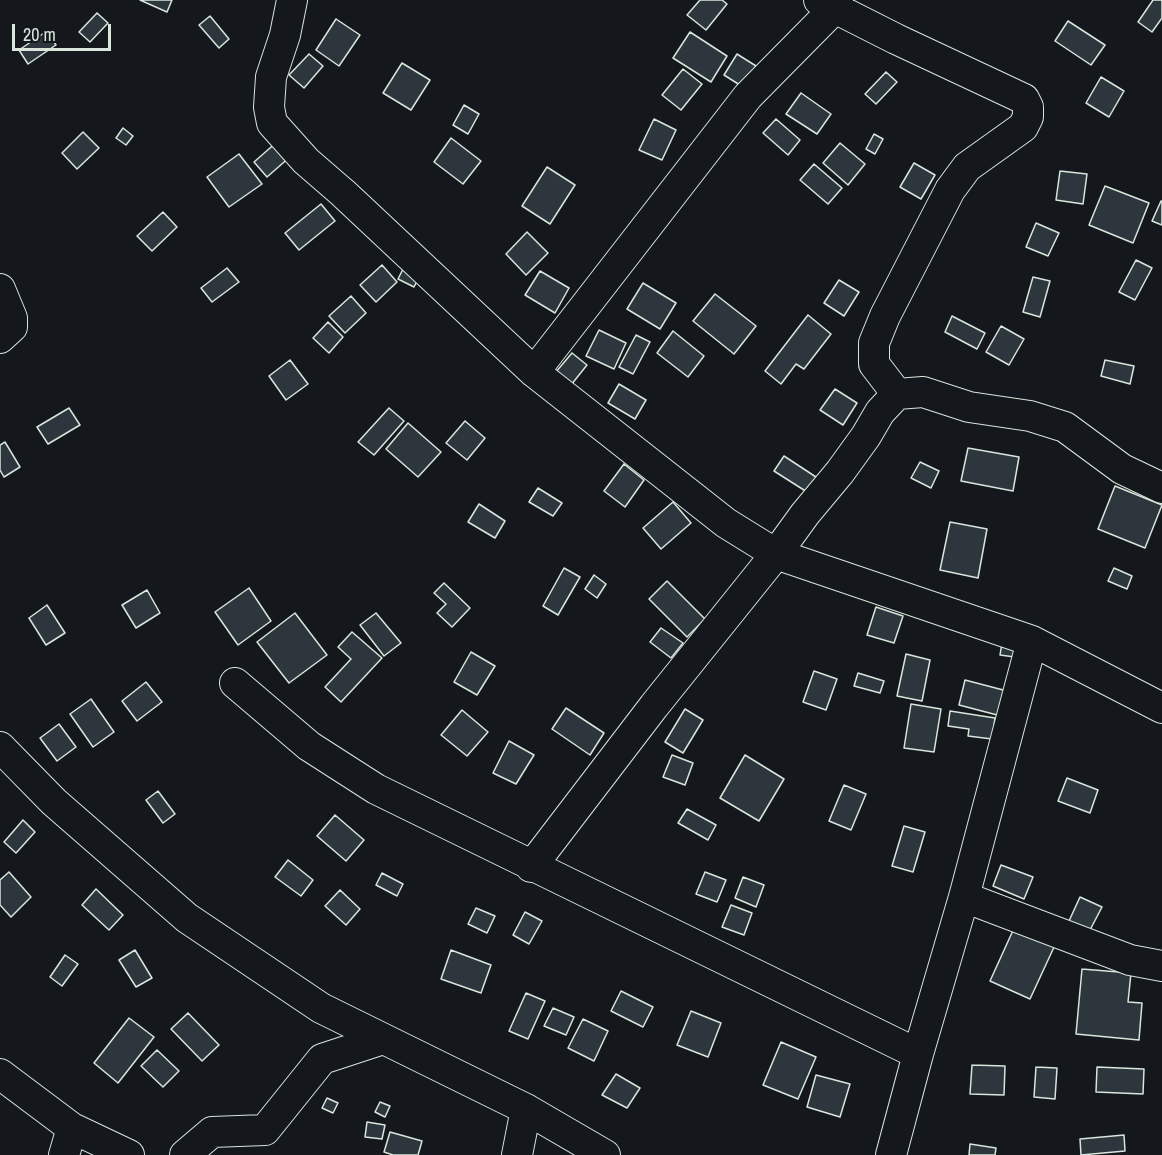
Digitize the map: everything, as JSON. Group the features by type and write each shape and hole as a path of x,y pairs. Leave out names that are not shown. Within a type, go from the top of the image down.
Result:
{"street":[{"path":"292,0 285,35 271,77 269,106 272,123 306,161 534,372 726,524 776,554 1032,641 1162,708"},
{"path":"534,372 748,96 830,3 1024,99 1028,107 1028,117 1023,127 967,167 950,190 885,316 874,343 874,364 897,394"},
{"path":"0,289 12,318 12,327 0,338"},
{"path":"531,867 654,706 840,472 880,412 897,394 923,392 969,407 1030,416 1065,427 1122,469 1162,488"},
{"path":"891,1155 964,897 1032,641"},
{"path":"235,683 309,746 376,789 531,867 918,1054"},
{"path":"0,747 54,802 187,918 321,1008 526,1109 605,1155"},
{"path":"964,897 1130,960 1162,966"},
{"path":"185,1155 212,1132 265,1130 322,1059 383,1039"},
{"path":"0,1074 68,1142 129,1155"},
{"path":"517,1155 526,1109"}],"building":[{"path":"140,0 172,0 167,12"},
{"path":"700,0 722,0 727,4 706,30 687,15"},
{"path":"1153,0 1162,0 1162,18 1152,32 1138,22"},
{"path":"97,13 108,23 90,42 79,32"},
{"path":"210,16 229,39 219,48 199,25"},
{"path":"336,19 360,35 339,66 316,50"},
{"path":"1068,21 1105,45 1091,65 1055,41"},
{"path":"47,31 56,45 28,64 19,50"},
{"path":"690,32 727,56 711,82 673,58"},
{"path":"309,54 323,66 304,88 289,75"},
{"path":"737,54 756,66 743,87 724,75"},
{"path":"402,63 430,80 411,110 383,93"},
{"path":"683,69 702,84 681,110 662,95"},
{"path":"886,72 897,82 876,104 865,94"},
{"path":"1101,77 1124,91 1109,117 1086,103"},
{"path":"801,93 831,114 817,134 786,114"},
{"path":"464,105 479,114 468,134 453,125"},
{"path":"654,119 676,130 662,160 639,150"},
{"path":"776,119 800,140 788,155 763,133"},
{"path":"123,128 133,136 126,145 116,138"},
{"path":"83,132 99,148 77,169 62,153"},
{"path":"874,134 883,139 875,154 866,149"},
{"path":"451,138 481,161 463,184 434,162"},
{"path":"278,141 291,156 267,177 254,162"},
{"path":"840,143 865,164 848,185 823,163"},
{"path":"239,154 262,184 229,207 207,177"},
{"path":"914,163 935,175 921,199 900,187"},
{"path":"814,164 842,188 828,204 800,180"},
{"path":"547,167 575,185 550,224 522,206"},
{"path":"1060,171 1087,174 1083,204 1056,200"},
{"path":"1105,186 1149,203 1133,243 1089,225"},
{"path":"1162,201 1162,225 1152,221"},
{"path":"321,204 335,221 299,250 285,233"},
{"path":"163,212 177,227 152,251 137,236"},
{"path":"1036,223 1059,233 1048,256 1026,247"},
{"path":"527,232 548,253 526,275 506,254"},
{"path":"1136,260 1152,268 1135,300 1119,292"},
{"path":"382,265 397,282 376,302 360,285"},
{"path":"227,268 239,282 212,302 201,288"},
{"path":"403,269 419,277 414,287 398,279"},
{"path":"540,271 569,288 555,313 525,295"},
{"path":"1033,277 1050,281 1040,317 1023,312"},
{"path":"839,280 859,292 844,316 824,303"},
{"path":"643,283 676,303 660,329 627,309"},
{"path":"715,294 756,326 734,354 693,321"},
{"path":"351,296 366,313 345,333 329,316"},
{"path":"808,315 831,334 804,369 796,364 781,384 765,371"},
{"path":"952,316 985,333 977,349 945,332"},
{"path":"328,322 343,337 329,353 313,338"},
{"path":"1001,326 1024,339 1009,365 986,352"},
{"path":"599,330 626,343 614,369 586,356"},
{"path":"673,331 704,356 688,377 657,353"},
{"path":"636,335 650,342 633,374 619,367"},
{"path":"572,353 587,365 571,385 555,373"},
{"path":"290,360 308,384 286,400 269,376"},
{"path":"1105,360 1134,366 1130,384 1101,376"},
{"path":"619,384 646,400 635,419 608,403"},
{"path":"835,389 857,403 843,425 820,410"},
{"path":"69,408 80,425 48,444 37,427"},
{"path":"389,408 404,421 374,455 358,442"},
{"path":"465,421 485,438 467,460 446,443"},
{"path":"408,423 441,452 418,477 386,449"},
{"path":"5,442 20,467 4,477 0,470 0,445"},
{"path":"968,448 1019,457 1013,491 961,481"},
{"path":"784,456 816,477 807,492 774,471"},
{"path":"920,462 939,471 931,488 911,478"},
{"path":"624,464 644,480 625,507 604,491"},
{"path":"1115,486 1162,505 1145,548 1098,529"},
{"path":"538,488 562,503 553,516 529,502"},
{"path":"673,502 691,523 661,549 643,528"},
{"path":"479,504 505,521 495,538 468,522"},
{"path":"950,522 987,529 978,578 940,570"},
{"path":"564,568 580,577 558,615 543,606"},
{"path":"1114,568 1132,576 1127,589 1108,581"},
{"path":"594,575 606,584 597,598 585,589"},
{"path":"667,581 705,619 687,637 649,599"},
{"path":"444,583 470,608 452,627 437,613 446,604 434,593"},
{"path":"249,588 271,621 238,645 215,612"},
{"path":"147,590 160,613 136,628 122,605"},
{"path":"47,605 65,633 46,645 29,618"},
{"path":"876,607 903,616 894,643 867,635"},
{"path":"295,613 327,655 289,683 257,642"},
{"path":"376,613 401,643 384,656 360,625"},
{"path":"661,628 683,643 671,658 650,642"},
{"path":"352,632 382,658 341,702 325,687 351,659 338,647"},
{"path":"1002,643 1024,645 1022,658 1000,655"},
{"path":"471,652 495,666 477,695 454,682"},
{"path":"906,654 930,660 922,701 897,696"},
{"path":"814,671 837,679 826,710 803,702"},
{"path":"858,673 884,681 880,693 854,686"},
{"path":"965,680 1007,691 1001,716 959,705"},
{"path":"146,682 162,702 137,721 122,701"},
{"path":"91,699 114,732 93,747 70,714"},
{"path":"911,704 941,709 934,752 904,748"},
{"path":"566,708 604,733 590,755 552,729"},
{"path":"685,709 703,720 683,753 665,742"},
{"path":"462,710 488,732 467,756 441,735"},
{"path":"950,711 995,718 992,739 968,736 969,729 948,726"},
{"path":"59,724 76,747 57,761 40,738"},
{"path":"509,741 534,755 516,784 493,773"},
{"path":"672,755 693,763 685,785 663,777"},
{"path":"745,755 784,779 759,821 720,798"},
{"path":"1067,778 1098,790 1090,813 1058,801"},
{"path":"844,785 866,794 851,830 829,821"},
{"path":"158,791 175,814 163,823 146,800"},
{"path":"687,809 716,825 708,840 678,823"},
{"path":"335,815 364,840 346,861 317,836"},
{"path":"23,820 35,832 16,853 4,842"},
{"path":"904,826 925,832 913,872 892,866"},
{"path":"288,860 313,880 301,896 275,877"},
{"path":"1001,865 1033,877 1024,899 993,886"},
{"path":"9,872 31,897 11,917 0,905 0,880"},
{"path":"705,872 726,880 717,902 696,894"},
{"path":"382,873 403,884 397,896 376,885"},
{"path":"743,877 764,885 756,907 735,898"},
{"path":"96,889 123,915 109,930 82,905"},
{"path":"340,890 360,909 346,925 325,906"},
{"path":"1080,897 1102,907 1090,930 1069,921"},
{"path":"731,905 752,913 744,935 722,927"},
{"path":"476,908 495,916 487,933 468,924"},
{"path":"525,912 542,921 529,944 513,935"},
{"path":"1015,926 1055,945 1030,999 990,981"},
{"path":"135,950 152,978 136,987 119,960"},
{"path":"451,950 491,965 481,993 441,979"},
{"path":"65,955 78,964 62,986 50,977"},
{"path":"1082,969 1131,973 1128,1002 1142,1003 1139,1040 1076,1034"},
{"path":"621,991 653,1007 643,1027 611,1011"},
{"path":"526,993 545,1001 528,1039 509,1031"},
{"path":"553,1008 574,1017 566,1035 544,1026"},
{"path":"691,1011 721,1023 708,1057 677,1045"},
{"path":"188,1013 219,1045 202,1061 171,1029"},
{"path":"129,1018 154,1037 118,1083 94,1063"},
{"path":"583,1019 608,1031 594,1061 568,1048"},
{"path":"781,1042 816,1057 798,1099 763,1085"},
{"path":"157,1050 179,1071 163,1087 141,1066"},
{"path":"972,1065 1005,1066 1004,1095 970,1094"},
{"path":"1036,1067 1057,1068 1055,1099 1034,1097"},
{"path":"1097,1067 1144,1069 1143,1094 1096,1092"},
{"path":"616,1074 640,1088 627,1108 602,1095"},
{"path":"816,1075 850,1084 840,1117 807,1107"},
{"path":"327,1098 338,1103 333,1113 322,1108"},
{"path":"380,1102 390,1106 385,1117 375,1112"},
{"path":"367,1122 385,1125 382,1139 365,1137"},
{"path":"390,1132 422,1141 418,1155 393,1155 384,1152"},
{"path":"1124,1135 1125,1151 1081,1155 1080,1139"},
{"path":"970,1144 996,1148 995,1155 969,1155"}]}
